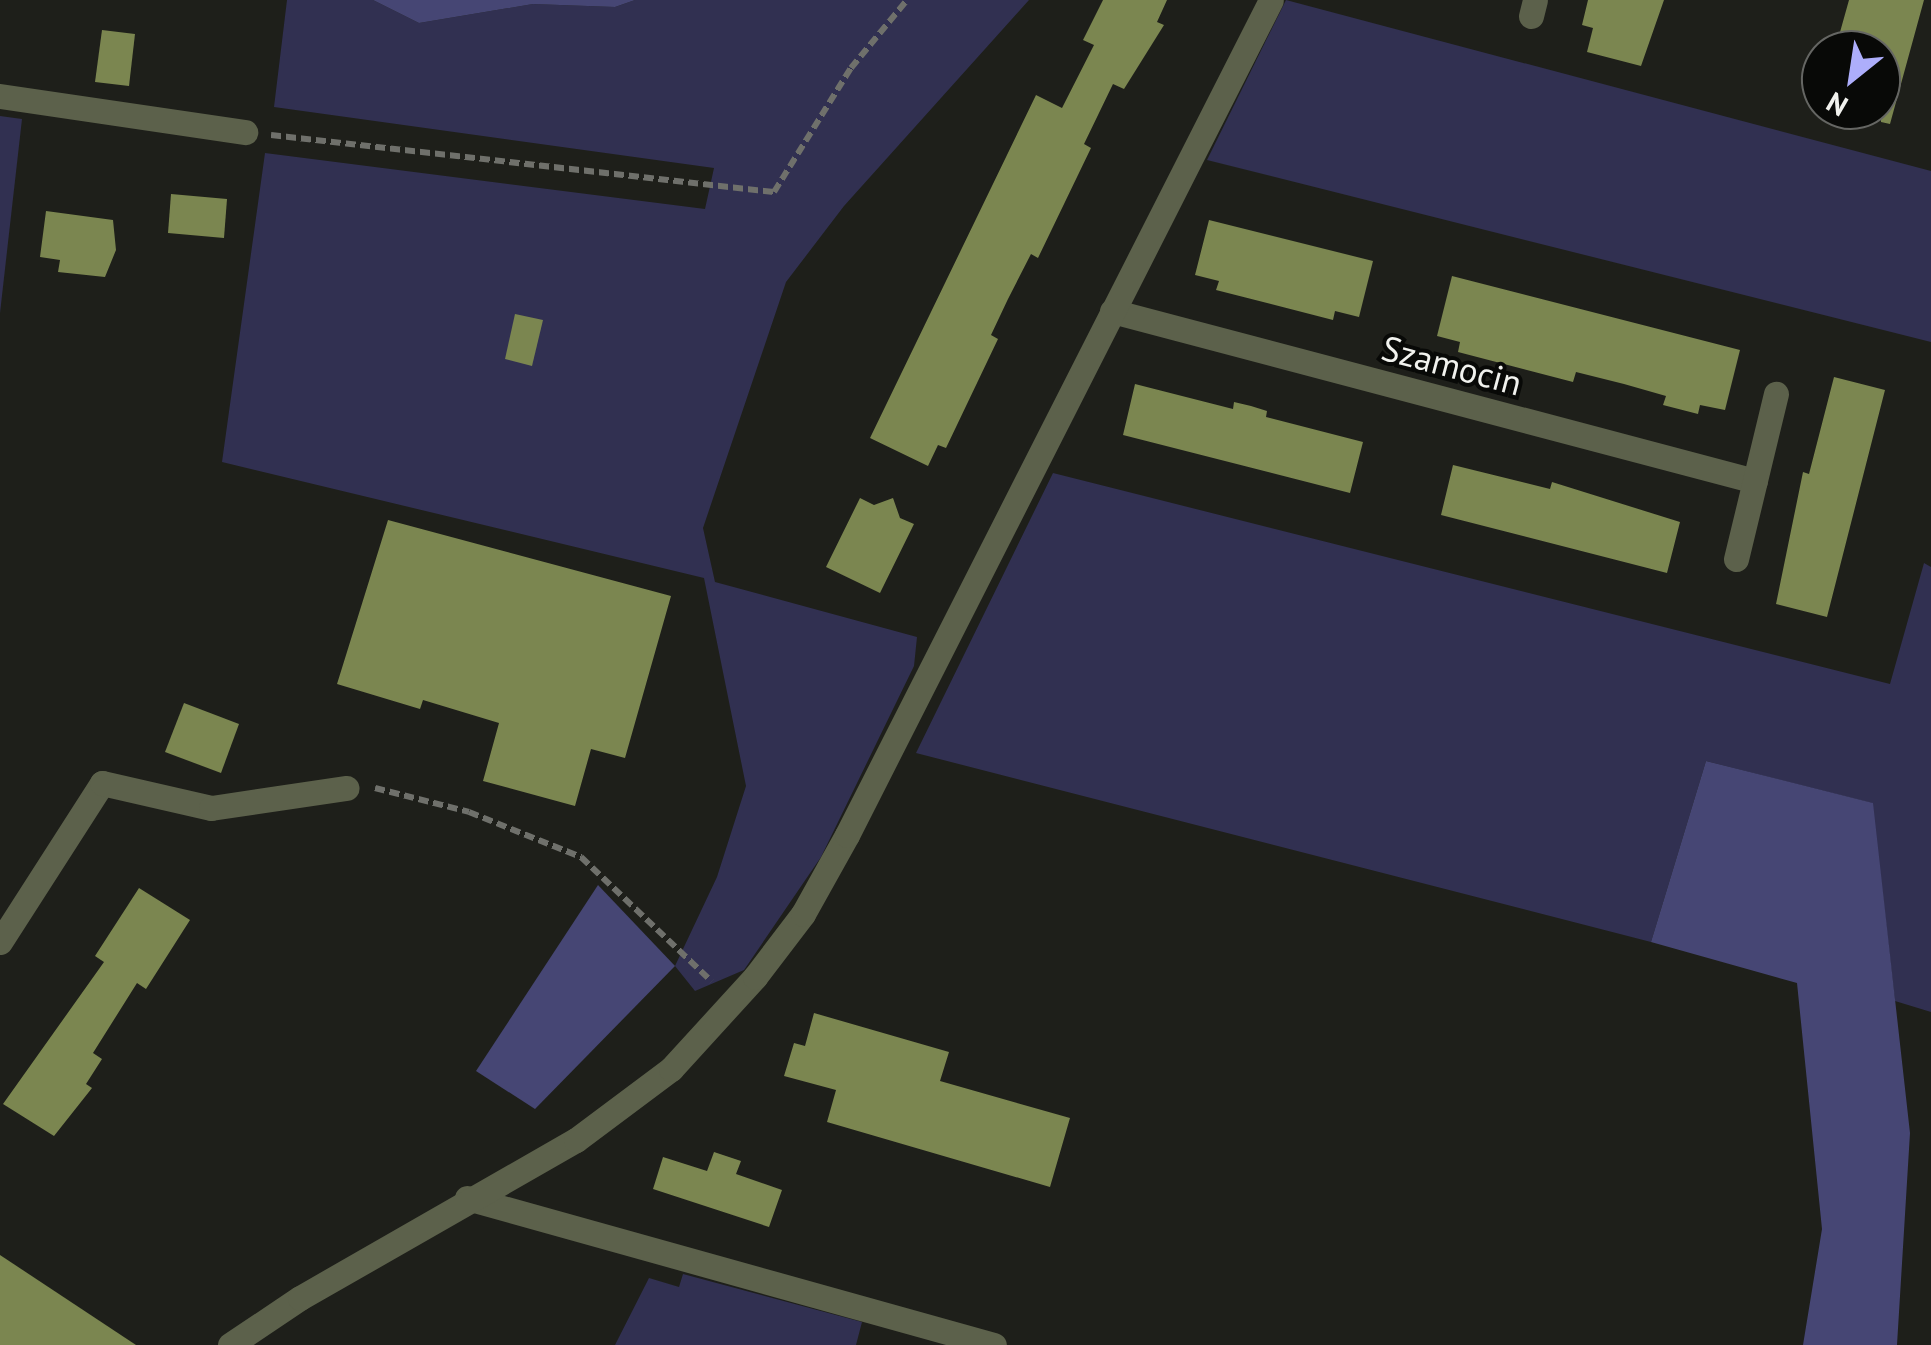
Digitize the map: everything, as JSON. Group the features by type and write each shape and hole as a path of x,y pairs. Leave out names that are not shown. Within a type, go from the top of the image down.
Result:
{"lane":[{"path":"230,1345 467,1198 592,1128 671,1069 736,999 803,914 1122,314 1270,0"},
{"path":"0,96 245,132"},
{"name":"Szamocin","path":"1122,314 1755,481"},
{"path":"1736,559 1776,394"},
{"path":"0,942 102,784 211,808 347,788"},
{"path":"467,1198 994,1345"}],"path":[{"path":"245,132 774,192 850,68 906,0"},
{"path":"347,788 391,788 581,857 639,919 736,999"}],"shaded area":[{"path":"287,0 373,0 419,23 533,4 615,7 635,0 1029,0 844,206 786,282 703,528 715,582 917,637 914,666 821,857 744,970 695,991 675,966 717,877 746,786 704,578 222,462 265,153 705,209 714,168 274,107"},
{"path":"373,0 635,0 615,7 533,4 419,23"},
{"path":"1286,0 1931,171 1931,342 1207,160"},
{"path":"0,116 22,119 0,313"},
{"path":"1053,473 1890,684 1924,563 1931,567 1931,1012 1895,1001 1872,803 1706,761 1651,942 916,753"},
{"path":"1706,761 1873,803 1910,1133 1897,1345 1803,1345 1822,1229 1797,983 1651,942"},
{"path":"598,885 675,966 535,1109 476,1071"},
{"path":"683,1274 862,1322 856,1345 615,1345 649,1278 679,1287"}],"building":[{"path":"1103,0 1167,0 1157,22 1164,25 1124,89 1113,84 1084,144 1091,148 1038,258 1031,254 1008,299 991,335 998,339 946,448 938,445 928,466 870,438 1036,95 1062,108 1094,45 1083,40"},
{"path":"1588,0 1664,0 1641,66 1587,52 1593,28 1582,25"},
{"path":"1849,0 1924,0 1901,84 1901,30 1841,30"},
{"path":"102,30 135,34 129,86 95,82"},
{"path":"171,194 227,199 224,238 168,233"},
{"path":"46,211 113,220 116,250 105,277 58,272 60,260 40,257"},
{"path":"1209,220 1373,261 1359,317 1335,311 1333,320 1216,290 1219,281 1195,275"},
{"path":"1452,276 1740,350 1725,410 1700,405 1698,414 1663,405 1666,396 1624,384 1576,372 1573,382 1458,352 1460,342 1437,336"},
{"path":"515,314 543,320 532,366 505,359"},
{"path":"1834,377 1885,390 1827,617 1776,604 1803,472 1809,474"},
{"path":"1135,384 1233,409 1234,402 1251,406 1267,411 1266,417 1363,442 1350,493 1123,435"},
{"path":"1453,465 1550,489 1552,482 1680,522 1667,573 1441,515"},
{"path":"860,498 874,505 893,498 900,518 914,524 880,593 826,567"},
{"path":"388,520 671,596 625,758 591,749 575,806 483,781 499,723 423,700 420,709 337,684"},
{"path":"184,703 239,724 221,773 165,752"},
{"path":"139,888 190,920 146,989 137,983 93,1053 102,1059 86,1084 92,1088 54,1136 3,1104 104,962 95,956"},
{"path":"814,1013 949,1052 940,1081 1070,1118 1050,1187 827,1122 836,1090 784,1076 794,1043 805,1046"},
{"path":"714,1152 741,1161 736,1174 782,1190 769,1227 653,1189 663,1157 707,1171"},
{"path":"0,1255 136,1345 0,1345"}]}
